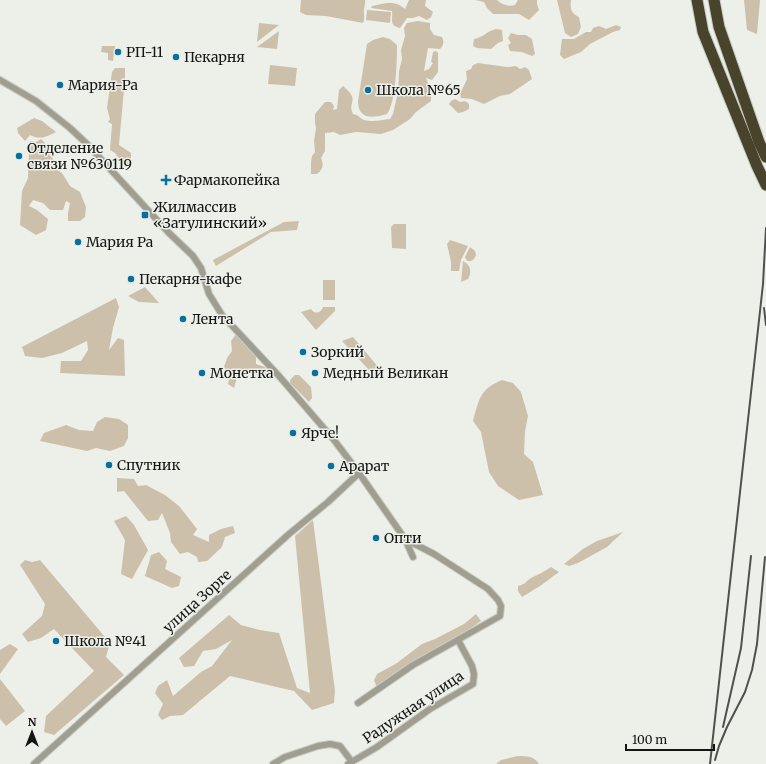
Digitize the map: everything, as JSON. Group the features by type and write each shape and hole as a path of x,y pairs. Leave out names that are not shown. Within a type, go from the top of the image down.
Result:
{"highway":[{"path":"698,0 703,32 766,185"},
{"path":"714,0 719,27 758,142 766,157"}],"street":[{"path":"0,80 42,106 70,128 88,145 169,233 193,256 201,268 209,294 222,315 279,376 334,440 359,473 404,539 413,557"},
{"name":"улица Зорге","path":"34,764 359,473"},
{"path":"358,703 413,664 500,616 501,606 498,600 488,589 434,554 404,539"},
{"name":"Радужная улица","path":"350,763 377,747 430,709 472,684 474,674 472,666 458,640"},
{"path":"273,764 285,757 299,752 330,744 340,746 350,763"}],"shaded area":[{"path":"301,0 365,0 364,21 363,23 326,16 306,15 300,12"},
{"path":"409,0 426,0 425,6 433,12 431,17 427,20 419,16 407,18 400,28 393,24 392,11 371,8 372,6 381,4 394,3 405,9"},
{"path":"475,0 497,0 510,6 515,5 518,0 537,0 539,10 529,20 519,14 493,14 484,2"},
{"path":"557,0 571,0 572,10 574,14 579,17 581,27 578,34 571,37 565,33"},
{"path":"744,0 760,0 757,34 747,30"},
{"path":"367,10 391,12 390,23 366,20"},
{"path":"418,21 430,23 430,29 434,35 442,37 443,40 443,44 440,49 428,48 424,71 429,69 433,63 431,62 433,52 436,51 438,53 438,72 432,80 426,78 431,90 431,101 416,112 410,119 393,130 381,134 356,132 340,135 334,132 325,133 325,151 321,158 321,170 317,174 311,174 312,156 315,152 315,114 325,102 331,102 334,106 333,110 337,109 339,90 343,86 351,95 353,114 368,121 390,119 393,114 398,92 399,71 402,59 401,50 405,36 404,28 407,23"},
{"path":"259,23 279,25 257,42"},
{"path":"616,25 621,27 620,30 590,44 581,52 564,59 560,55 562,39 574,39 586,32 591,32 593,28 599,26 606,29"},
{"path":"496,29 502,30 503,41 491,49 477,48 473,46 474,39"},
{"path":"279,31 277,49 257,47"},
{"path":"511,33 526,35 532,39 535,54 532,56 522,52 510,51 508,45 511,43 508,38"},
{"path":"383,37 390,39 397,45 394,91 387,114 372,117 363,115 358,101 367,44 373,40"},
{"path":"102,46 115,46 113,61 108,60 108,53 101,52"},
{"path":"478,63 507,67 516,66 520,69 525,67 529,70 532,79 510,94 500,96 484,104 472,99 461,98 460,94 467,79 466,71"},
{"path":"270,65 297,68 295,86 268,84"},
{"path":"115,68 125,68 119,145 131,153 131,163 125,166 115,153 110,150 112,124 108,122 110,119 107,108 112,72"},
{"path":"455,99 460,102 465,101 469,104 469,109 458,113 449,104"},
{"path":"34,118 42,121 56,132 43,137 30,135 25,141 18,133 17,128"},
{"path":"41,139 45,143 47,152 53,159 58,170 62,173 70,186 80,192 86,207 85,217 80,221 68,221 70,203 66,201 63,210 50,210 43,203 33,200 29,206 37,210 48,219 46,230 36,235 20,225 22,191 28,178 30,141 36,142"},
{"path":"299,221 297,230 271,232 216,266 213,260 284,222"},
{"path":"394,224 406,224 406,249 392,248 391,227"},
{"path":"450,240 468,246 461,260 459,271 451,271 451,262 447,244"},
{"path":"470,247 475,251 476,255 471,261 467,261 465,257"},
{"path":"463,261 468,265 470,274 468,279 461,282"},
{"path":"323,280 335,280 335,300 323,300"},
{"path":"145,287 159,303 139,302 128,296"},
{"path":"116,298 119,307 109,350 118,338 124,340 125,376 60,373 61,361 81,361 88,350 87,341 62,353 42,358 25,356 22,347"},
{"path":"323,307 335,307 335,311 316,330 301,312 311,309 316,313 321,311"},
{"path":"236,334 256,355 256,364 265,367 268,373 263,376 241,371 234,388 228,384 230,376 224,367 227,358 232,351 231,341"},
{"path":"353,337 379,368 369,370 342,341"},
{"path":"295,375 299,375 311,387 312,398 309,402 290,383 290,380"},
{"path":"502,380 513,383 521,392 528,416 525,431 524,454 533,462 543,495 519,500 498,486 489,472 481,432 473,421 479,401 485,391 495,383"},
{"path":"105,417 119,419 128,425 128,438 124,446 110,451 96,448 87,451 40,441 44,433 66,425 79,430 93,431 97,422"},
{"path":"117,478 134,479 138,486 146,485 165,495 179,506 197,529 193,535 209,542 209,535 221,529 233,526 235,533 225,537 222,547 207,561 198,562 197,557 188,552 180,554 171,542 170,533 162,513 158,520 148,521 124,491 117,492"},
{"path":"126,516 134,525 148,550 132,579 121,574 125,540 114,521"},
{"path":"313,520 335,691 334,703 312,710 294,691 230,676 183,715 170,716 162,720 158,715 163,704 155,693 158,686 167,680 173,696 201,672 212,666 232,640 216,649 203,651 194,666 184,667 179,658 229,615 241,625 279,633 297,688 310,693 295,536"},
{"path":"623,532 607,547 578,563 569,566 564,564 583,549 597,541"},
{"path":"159,552 167,561 165,569 181,577 179,586 172,588 145,576 151,555"},
{"path":"25,560 32,562 40,560 110,643 106,657 124,675 54,735 44,732 46,716 94,671 54,629 41,638 28,642 22,634 42,616 45,604 20,565"},
{"path":"551,567 559,572 522,597 518,591 518,586"},
{"path":"476,614 481,621 450,643 377,688 374,680 377,674 397,663 422,644 464,624"},
{"path":"10,644 18,649 0,674 0,650"},
{"path":"0,679 25,711 6,726 0,719"},
{"path":"518,756 533,758 539,764 496,764 501,760"}],"railway":[{"path":"710,764 763,284 766,228"},
{"path":"764,308 766,325"},
{"path":"723,727 741,648 751,556"},
{"path":"715,760 727,727 745,692 752,670 757,644 765,557"}],"place":[{"name":"РП-11","path":"118,52"},
{"name":"Пекарня","path":"176,57"},
{"name":"Мария-Ра","path":"60,85"},
{"name":"Школа №65","path":"368,90"},
{"name":"Отделение связи №630119","path":"19,156"},
{"name":"Фармакопейка","path":"166,180"},
{"name":"Жилмассив «Затулинский»","path":"145,215"},
{"name":"Мария Ра","path":"78,242"},
{"name":"Пекарня-кафе","path":"131,279"},
{"name":"Лента","path":"183,319"},
{"name":"Зоркий","path":"303,352"},
{"name":"Монетка","path":"202,373"},
{"name":"Медный Великан","path":"315,373"},
{"name":"Ярче!","path":"293,433"},
{"name":"Спутник","path":"109,465"},
{"name":"Арарат","path":"331,466"},
{"name":"Опти","path":"376,538"},
{"name":"Школа №41","path":"56,641"}]}
